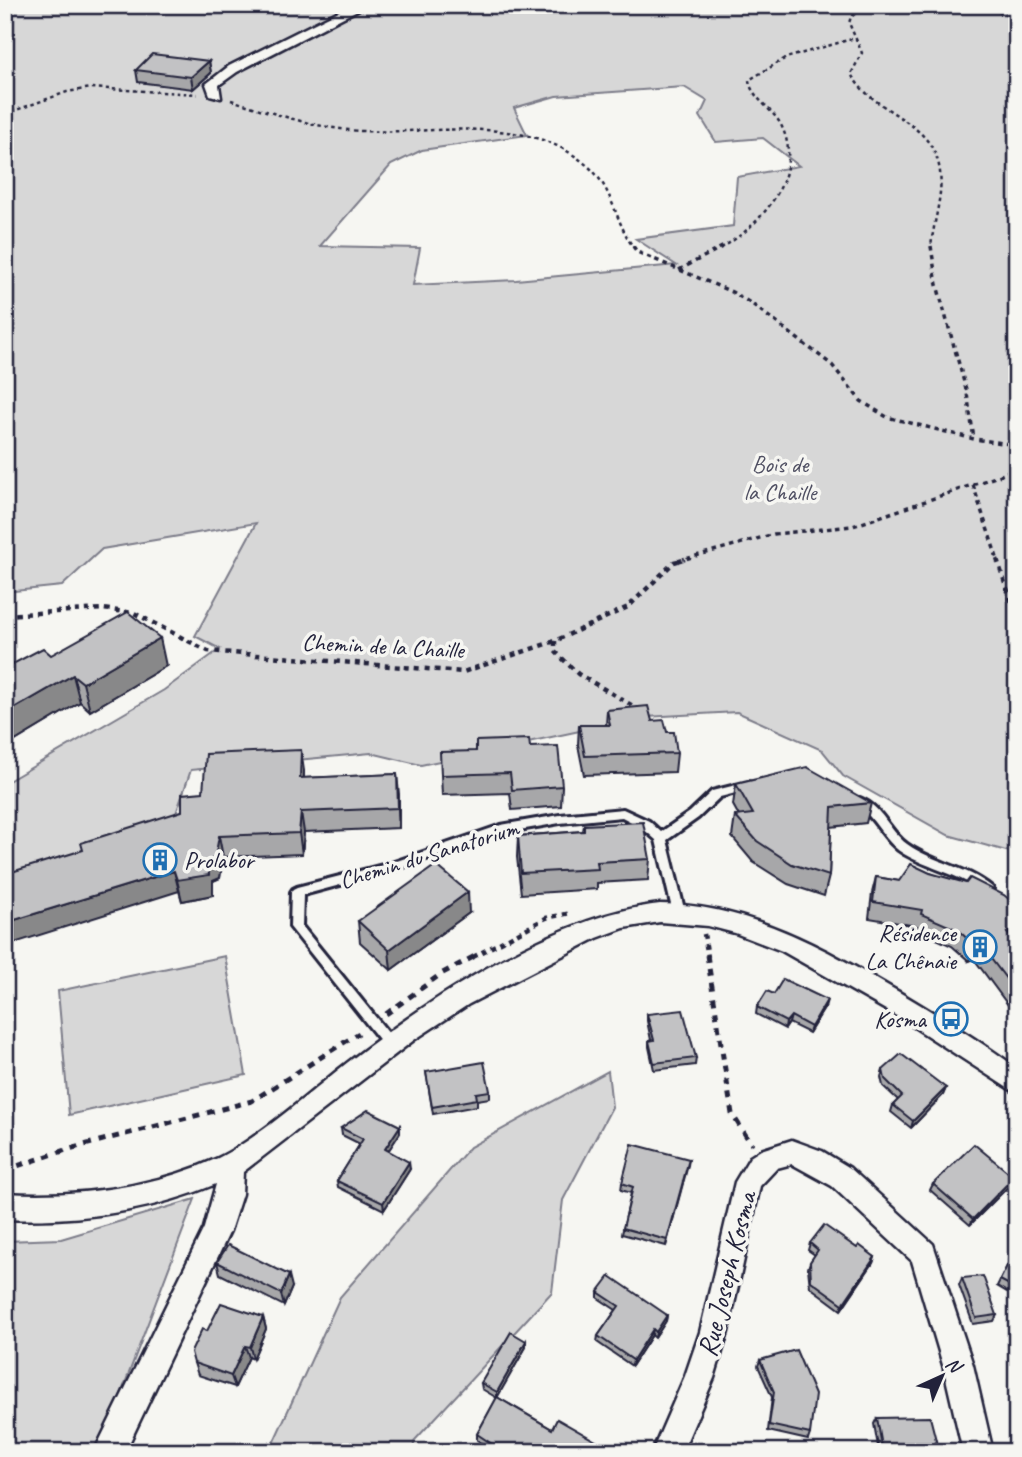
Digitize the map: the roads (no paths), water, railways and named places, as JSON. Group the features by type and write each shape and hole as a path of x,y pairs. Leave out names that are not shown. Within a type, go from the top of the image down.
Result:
{"street":[{"path":"216,95 212,84 233,69 361,5"},
{"path":"5,1206 74,1206 156,1193 230,1165 326,1097 390,1044 464,992 567,940 635,916 690,915 739,924 820,957 941,1030 1017,1083"},
{"name":"Rue Joseph Kosma","path":"667,1452 699,1378 713,1332 748,1182 763,1163 792,1152 813,1159 841,1177 923,1253 958,1365 978,1452"},
{"path":"109,1452 216,1231 229,1194 230,1165"}],"lane":[{"path":"690,915 661,838 694,815 716,794 766,781"},
{"path":"845,794 866,805 897,842 955,868 982,884 999,902"},
{"name":"Chemin du Sanatorium","path":"390,1044 296,927 297,892 392,867 501,830 560,819 623,813 645,824 661,838"}],"place":[{"name":"Prolabor","path":"160,860"},
{"name":"Résidence La Chênaie","path":"980,947"},
{"name":"Kosma","path":"951,1019"}],"park label":[{"name":"Bois de la Chaille","path":"780,478"}]}
